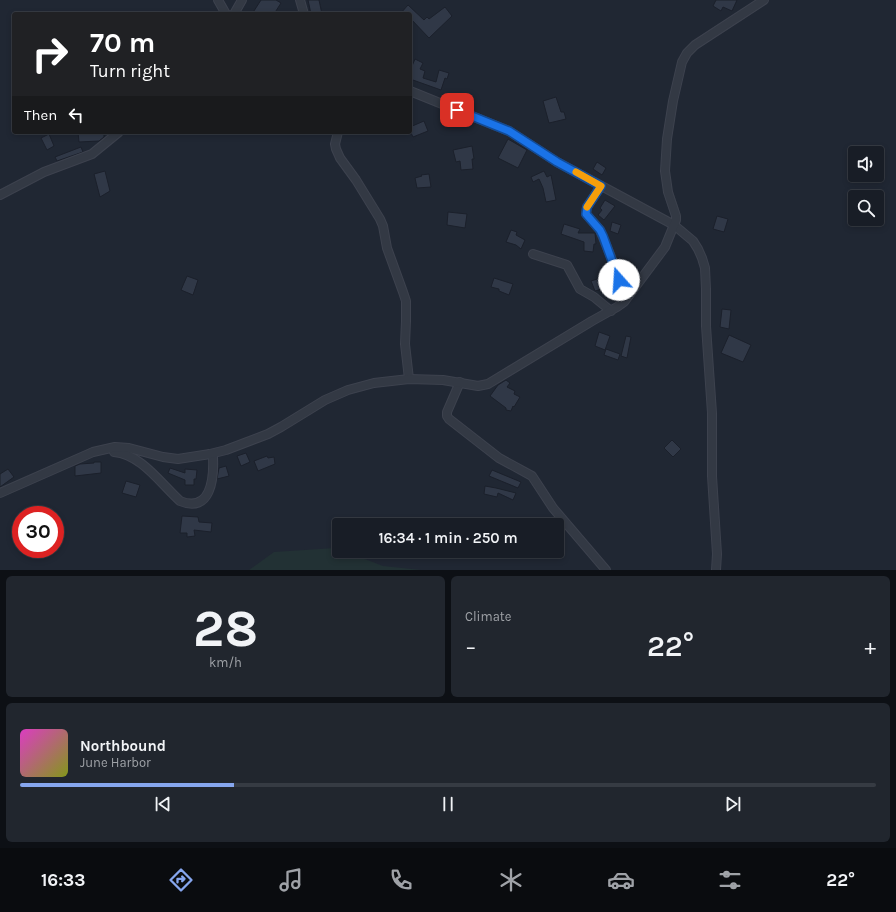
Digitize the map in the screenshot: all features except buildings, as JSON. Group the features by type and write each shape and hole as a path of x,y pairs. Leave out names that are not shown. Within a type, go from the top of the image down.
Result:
{"street":[{"path":"218,0 225,12"},
{"path":"235,12 242,0"},
{"path":"300,0 303,12"},
{"path":"0,493 93,452 115,447 128,448 163,457 178,459 226,450 268,434 325,400 348,390 374,383 409,379 460,382 478,386 488,384 611,311 629,295 665,247 674,225 676,216 668,192 665,171 667,139 673,101 682,62 695,44 764,0"},
{"path":"412,92 509,131 557,162 674,225 693,241 700,254 704,268 712,413 712,476 717,554 716,570"},
{"path":"0,195 44,172 92,154 117,134"},
{"path":"338,134 335,144 340,158 356,180 383,226 387,248 406,301 405,344 409,379"},
{"path":"601,186 587,207 586,214 600,230 619,280 629,295"},
{"path":"533,254 567,265 580,289 594,297 611,311"},
{"path":"460,382 447,412 448,419 499,458 532,476 553,508 606,570"},
{"path":"93,452 123,453 136,459 180,501 187,504 201,502 210,491 214,465 213,456 210,454"}],"shaded area":[{"path":"332,548 332,558 362,558 383,566 421,570 249,570 274,552"}],"slow traffic":[{"path":"576,172 601,186 587,207"}],"route":[{"path":"457,110 509,131 557,162 601,186 587,207 586,214 600,230 603,236 619,280"}]}
